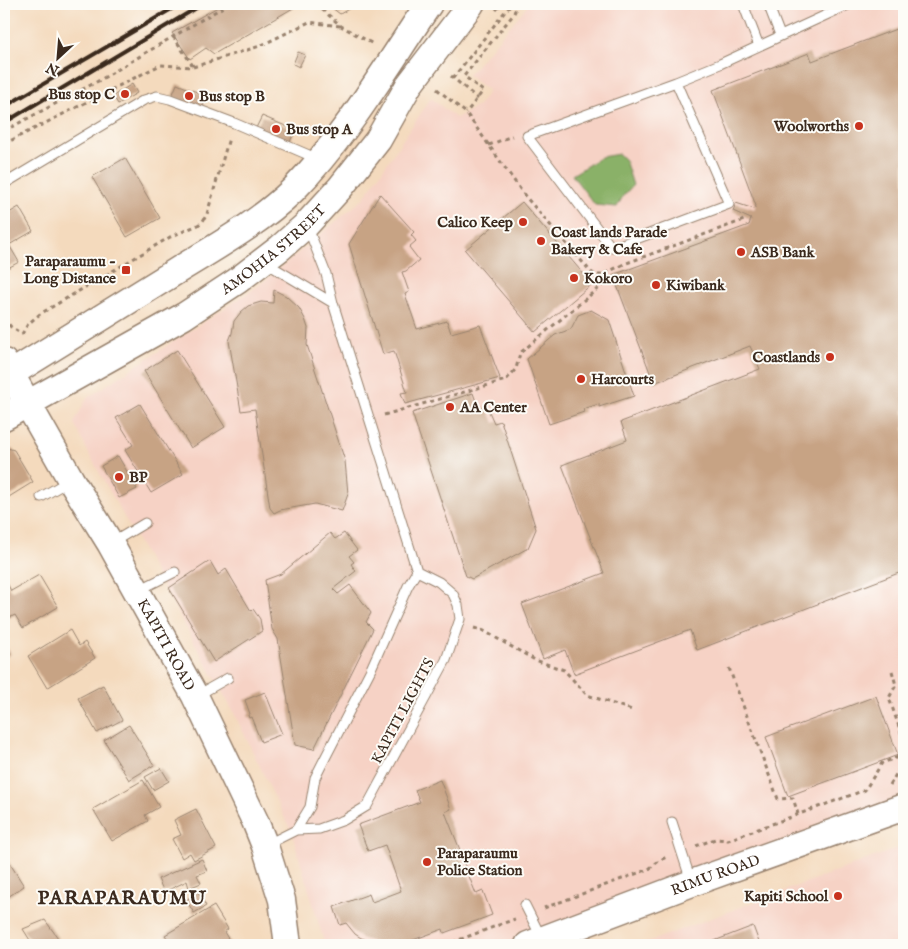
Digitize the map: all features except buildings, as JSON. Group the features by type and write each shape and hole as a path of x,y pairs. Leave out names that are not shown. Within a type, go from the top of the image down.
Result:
{"main road":[{"name":"AMOHIA STREET","path":"6,371 239,232 291,191 320,160 357,112 429,4"},
{"name":"AMOHIA STREET","path":"4,417 184,316 237,281 306,225 340,188 378,140 409,85 471,4"},
{"name":"KAPITI ROAD","path":"6,371 110,543 196,696 265,846 282,900 288,945"},
{"name":"RIMU ROAD","path":"535,942 692,882 904,807"}],"lane":[{"path":"743,4 759,46"},
{"path":"768,4 780,35"},
{"path":"676,82 728,204 612,248 527,136 676,82 850,4"},
{"path":"4,184 150,97 157,96 234,123 320,160"},
{"path":"296,830 310,806 315,778 370,671 408,586 417,571 332,303 326,274 306,225"},
{"path":"263,261 332,303"},
{"path":"40,497 71,480"},
{"path":"110,543 145,523"},
{"name":"KAPITI LIGHTS","path":"265,846 296,830 319,829 344,820 367,806 446,660 458,624 460,614 453,594 439,582 417,571"},
{"path":"137,591 174,572"},
{"path":"196,696 228,678"},
{"path":"672,822 692,882"},
{"path":"525,904 535,942"}],"path":[{"path":"4,131 100,80 228,4"},
{"path":"466,113 478,99 484,91 464,76 513,15 515,11 509,7 452,77 478,99"},
{"path":"4,144 160,65 193,67 260,46 309,22 341,26"},
{"path":"173,36 193,67"},
{"path":"4,318 11,327 22,334 28,324 40,314 170,237 203,221 207,214 234,123"},
{"path":"369,419 506,380 516,369 520,353 607,281"},
{"path":"458,624 484,631 535,660 564,670 587,696 632,710"},
{"path":"729,668 778,799 792,798 798,814"},
{"path":"892,672 896,685 889,698 904,740"},
{"path":"899,770 904,766"}],"shaded area":[{"path":"529,4 904,4 904,797 509,945 325,945 292,833 234,713 89,454 74,423 87,398 257,287 363,199 431,98 456,118 478,106 489,91 468,75"},
{"name":"Kapiti School","path":"904,846 904,945 640,945"}],"green space":[{"path":"619,154 625,160 633,185 623,196 617,207 595,205 572,175 601,157"}],"railway":[{"path":"4,107 180,4"},
{"path":"4,123 203,4"}],"place":[{"name":"Bus stop C","path":"125,94"},
{"name":"Bus stop B","path":"189,96"},
{"name":"Woolworths","path":"859,126"},
{"name":"Bus stop A","path":"276,129"},
{"name":"Calico Keep","path":"523,222"},
{"name":"Coast lands Parade Bakery & Cafe","path":"541,241"},
{"name":"ASB Bank","path":"741,252"},
{"name":"Paraparaumu - Long Distance","path":"126,270"},
{"name":"Kokoro","path":"574,278"},
{"name":"Kiwibank","path":"656,285"},
{"name":"Coastlands","path":"830,357"},
{"name":"Harcourts","path":"581,379"},
{"name":"AA Center","path":"450,407"},
{"name":"BP","path":"119,477"},
{"name":"Paraparaumu Police Station","path":"427,862"},
{"name":"Kapiti School","path":"838,896"}],"district":[{"name":"PARAPARAUMU","path":"122,898"}]}
